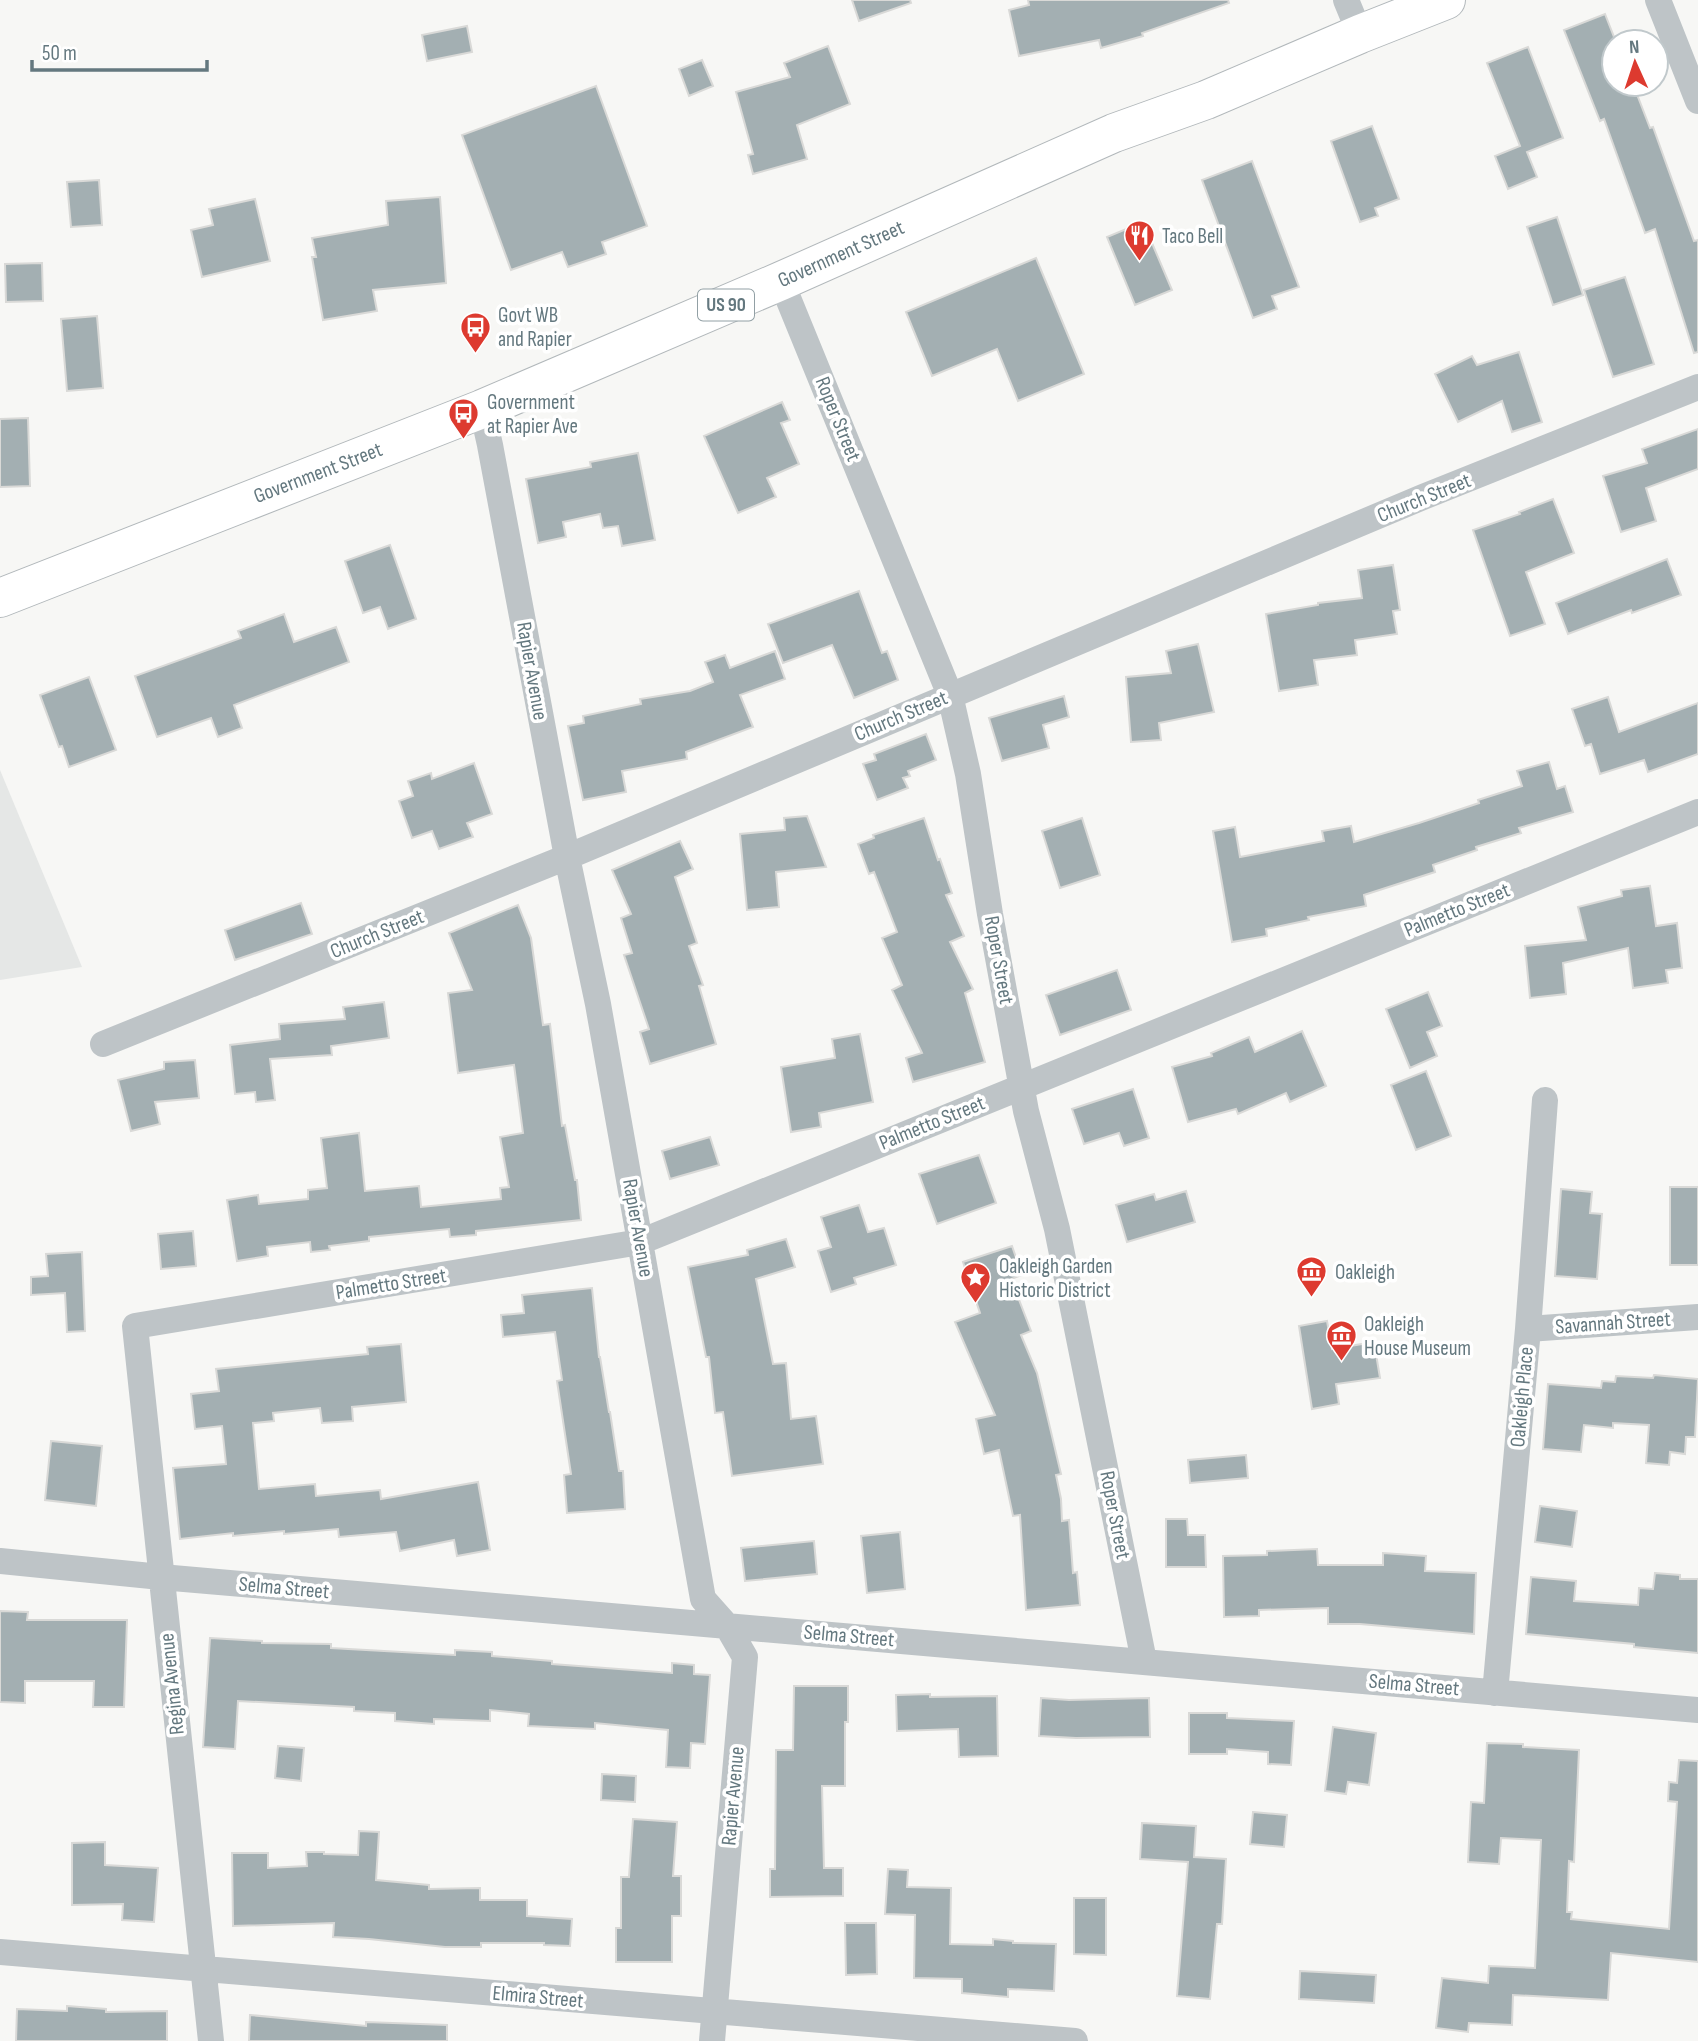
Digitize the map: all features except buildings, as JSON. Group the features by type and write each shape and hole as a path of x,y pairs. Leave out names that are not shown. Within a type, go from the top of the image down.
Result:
{"main road":[{"name":"Government Street","path":"0,598 482,409 781,281 1114,133 1206,100 1353,17 1446,0"}],"street":[{"path":"1658,0 1698,101"},
{"name":"Roper Street","path":"781,281 950,695 968,774 1026,1111 1057,1229 1144,1661"},
{"name":"Church Street","path":"103,1044 566,857 1423,497 1698,387"},
{"name":"Rapier Avenue","path":"482,409 566,857 598,1004 703,1599 727,1626 745,1657 712,2041"},
{"name":"Palmetto Street","path":"135,1326 640,1242 1698,814"},
{"name":"Oakleigh Place","path":"1496,1693 1545,1100"},
{"name":"Savannah Street","path":"1528,1329 1698,1317"},
{"name":"Regina Avenue","path":"135,1326 211,2041"},
{"name":"Selma Street","path":"0,1560 161,1577 1698,1710"},
{"name":"Elmira Street","path":"0,1952 1075,2041"}],"shaded area":[{"path":"0,770 82,967 0,980"}],"place":[{"name":"Taco Bell","path":"1139,263"},
{"name":"Govt WB and Rapier","path":"475,354"},
{"name":"Government at Rapier Ave","path":"464,441"},
{"name":"Oakleigh","path":"1312,1299"},
{"name":"Oakleigh Garden Historic District","path":"976,1305"},
{"name":"Oakleigh House Museum","path":"1341,1363"}]}
